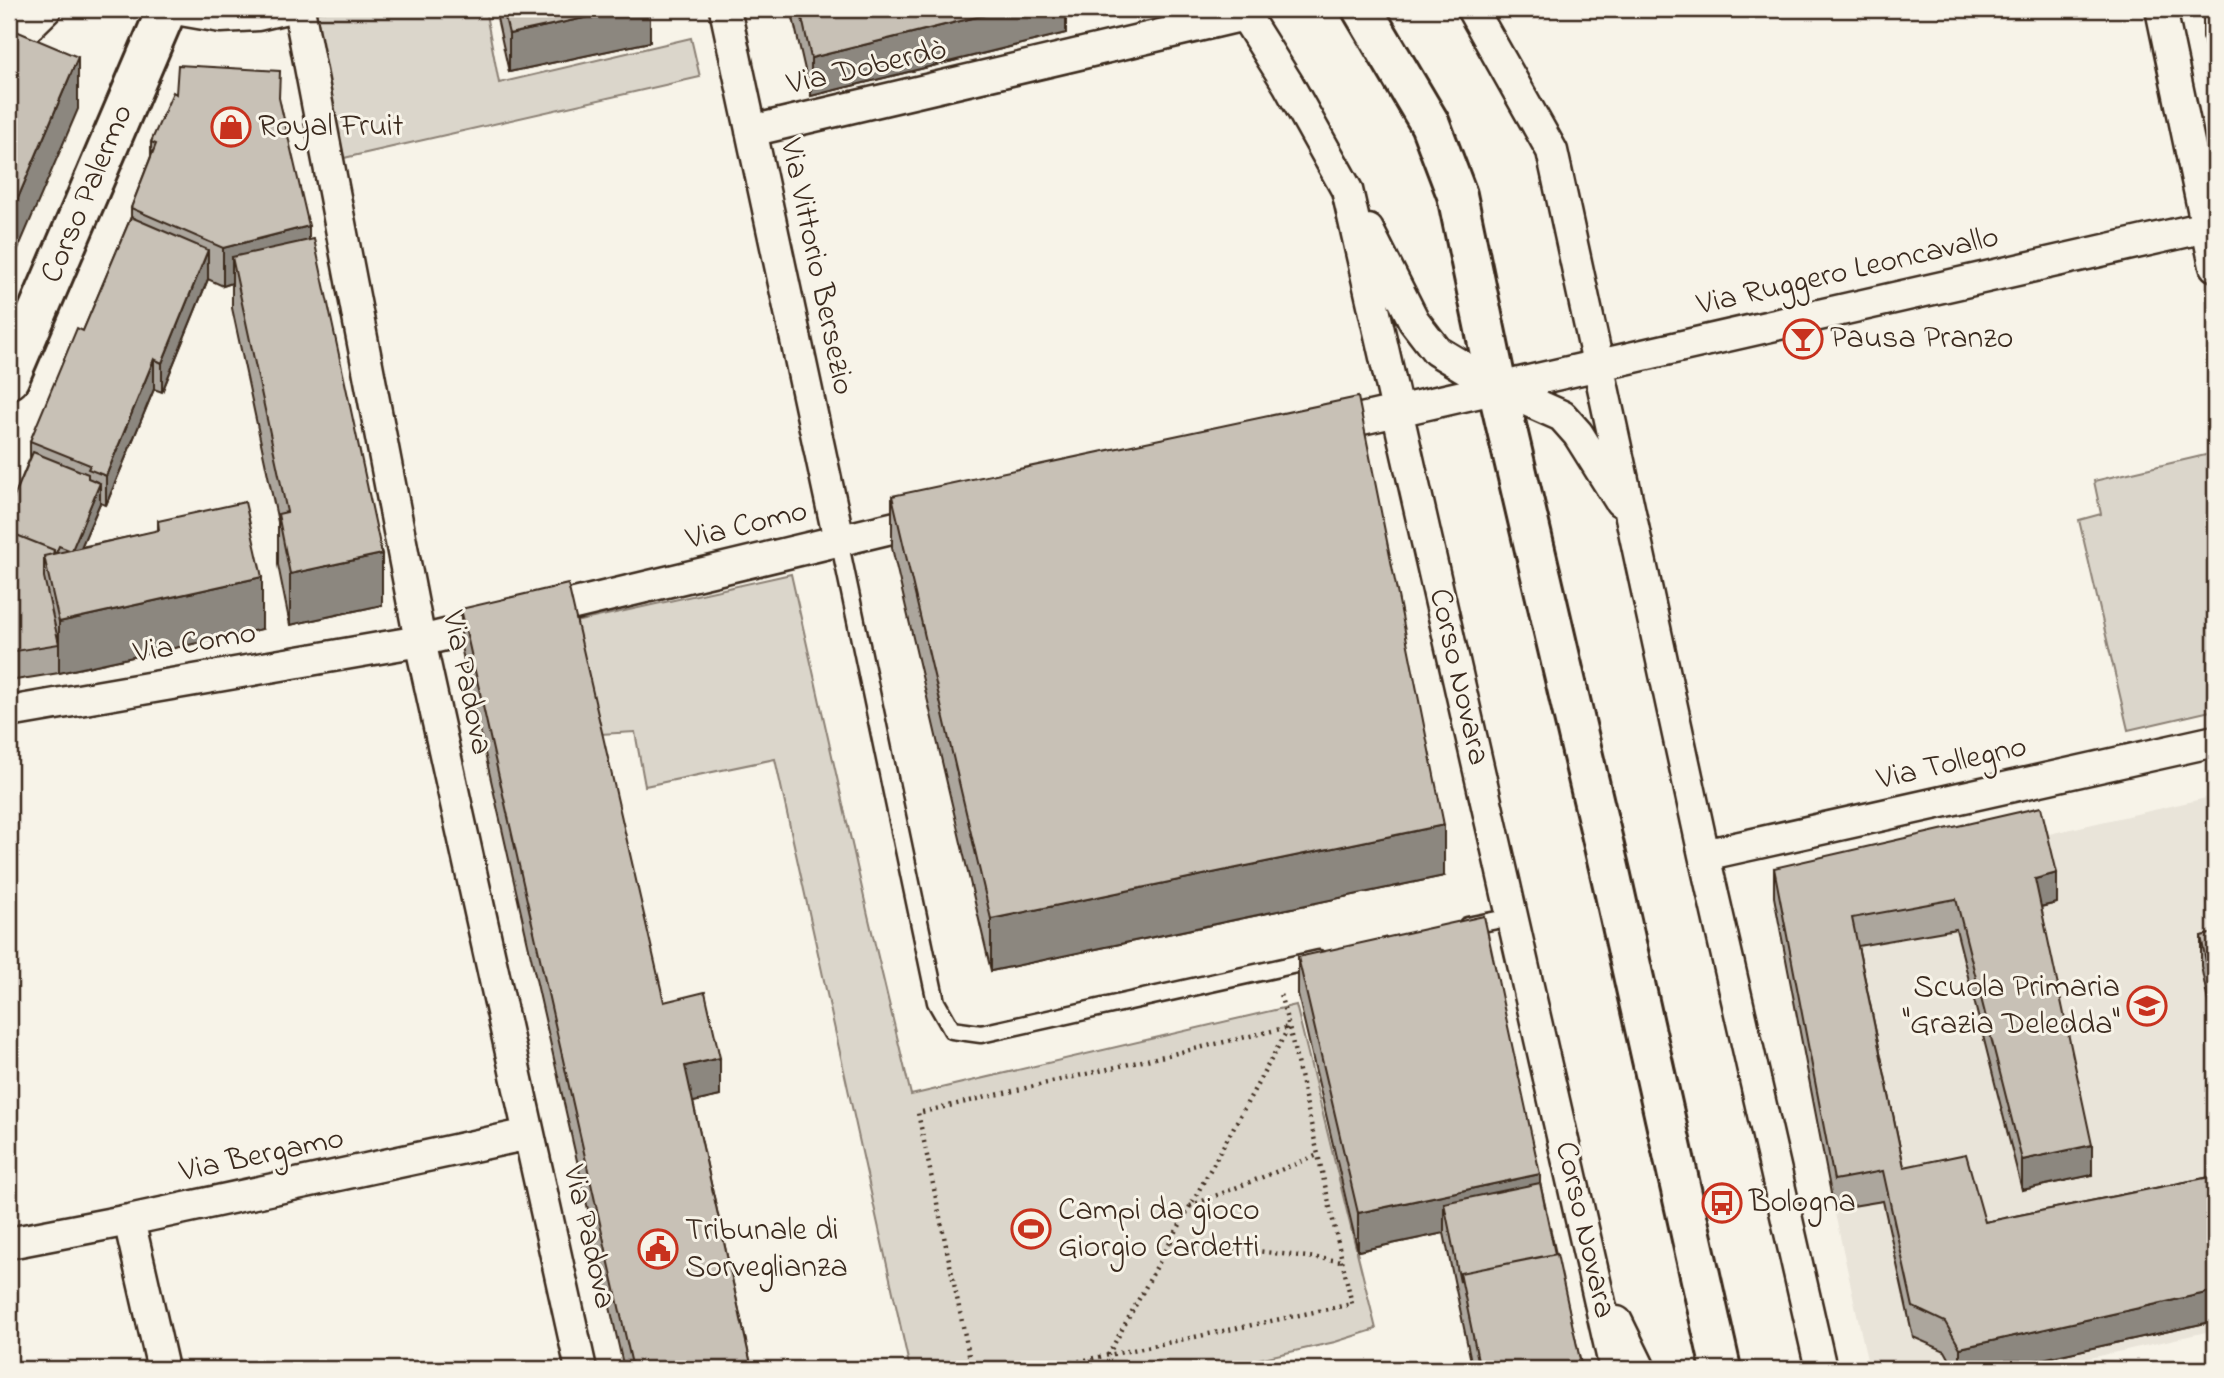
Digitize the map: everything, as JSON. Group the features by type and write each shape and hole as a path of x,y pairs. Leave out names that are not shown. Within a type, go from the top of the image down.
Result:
{"main road":[{"name":"Corso Palermo","path":"9,379 167,9"},
{"path":"1362,9 1430,124 1457,195 1497,387 1611,876 1721,1369"}],"street":[{"path":"9,45 46,9"},
{"path":"175,9 221,17 258,15 283,9"},
{"name":"Via Padova","path":"299,9 421,641 581,1369"},
{"name":"Via Vittorio Bersezio","path":"725,9 839,540"},
{"path":"1472,9 1552,151 1704,855 1821,1369"},
{"path":"2161,9 2211,226 2215,266"},
{"name":"Via Doberdò","path":"751,131 1243,12"},
{"name":"Corso Novara","path":"1243,12 1288,84 1347,190 1615,1369"},
{"path":"1347,190 1414,321 1437,351 1497,387 1562,416 1578,434 1632,521"},
{"name":"Via Ruggero Leoncavallo","path":"1497,387 2211,226"},
{"path":"1302,433 1497,387"},
{"name":"Via Como","path":"9,712 421,641 961,512"},
{"name":"Via Tollegno","path":"1704,855 2215,741"},
{"name":"Via Bergamo","path":"9,1243 529,1135"},
{"path":"129,1220 163,1369"},
{"path":"1594,1275 1640,1369"}],"lane":[{"path":"839,540 936,1002 952,1030 981,1034 1338,955"},
{"path":"1453,929 1512,917"}],"path":[{"path":"1042,1369 1352,1304 1289,1027"},
{"path":"1108,1356 1289,1027"},
{"path":"972,1369 918,1113 1289,1027"},
{"path":"1189,1207 1318,1155"},
{"path":"1171,1241 1342,1262"}],"shaded area":[{"path":"337,9 485,9 499,83 691,38 700,77 344,158 314,13"},
{"path":"2214,453 2215,710 2128,730 2079,520 2101,514 2094,481"},
{"path":"791,574 911,1095 1296,1005 1376,1329 1335,1342 1213,1369 910,1369 775,759 645,786 635,732 600,734 575,622"},
{"path":"2215,796 2215,1330 2041,1369 1869,1369 1834,1209 1774,897"}],"building":[{"path":"503,9 626,9 509,34"},
{"path":"800,9 1009,9 811,58"},
{"path":"2205,9 2215,9 2215,58"},
{"path":"9,28 78,57 9,219"},
{"path":"178,65 280,71 279,98 309,226 223,248 131,208 156,144 151,142 173,92 176,94"},
{"path":"131,217 208,250 162,363 154,359 106,476 88,469 90,465 30,441 77,328 83,331"},
{"path":"314,239 382,554 290,574 278,514 287,512 232,257"},
{"path":"1358,397 1444,825 991,919 892,496"},
{"path":"33,452 88,474 88,478 100,483 72,550 59,546 54,553 54,550 9,532 9,509"},
{"path":"245,502 262,577 59,622 44,556 159,530 158,521"},
{"path":"9,532 54,550 53,554 44,556 44,577 59,644 9,652"},
{"path":"568,584 664,1002 705,992 720,1058 685,1066 752,1369 633,1369 461,609"},
{"path":"2041,807 2057,873 2035,879 2092,1145 2022,1160 1956,899 1852,918 1904,1167 1966,1154 1985,1222 2215,1176 2215,1291 1960,1348 1945,1322 1913,1307 1883,1171 1834,1180 1774,868"},
{"path":"1484,916 1540,1174 1358,1213 1298,957"},
{"path":"2215,933 2215,1007 2201,936"},
{"path":"1540,1183 1555,1254 1460,1273 1460,1282 1444,1203"},
{"path":"1557,1254 1582,1369 1459,1369 1479,1365 1460,1273"}],"place":[{"name":"Royal Fruit","path":"231,127"},
{"name":"Pausa Pranzo","path":"1803,339"},
{"name":"Scuola Primaria \"Grazia Deledda\"","path":"2147,1006"},
{"name":"Bologna","path":"1722,1203"},
{"name":"Campi da gioco Giorgio Cardetti","path":"1031,1229"},
{"name":"Tribunale di Sorveglianza","path":"658,1249"}]}
